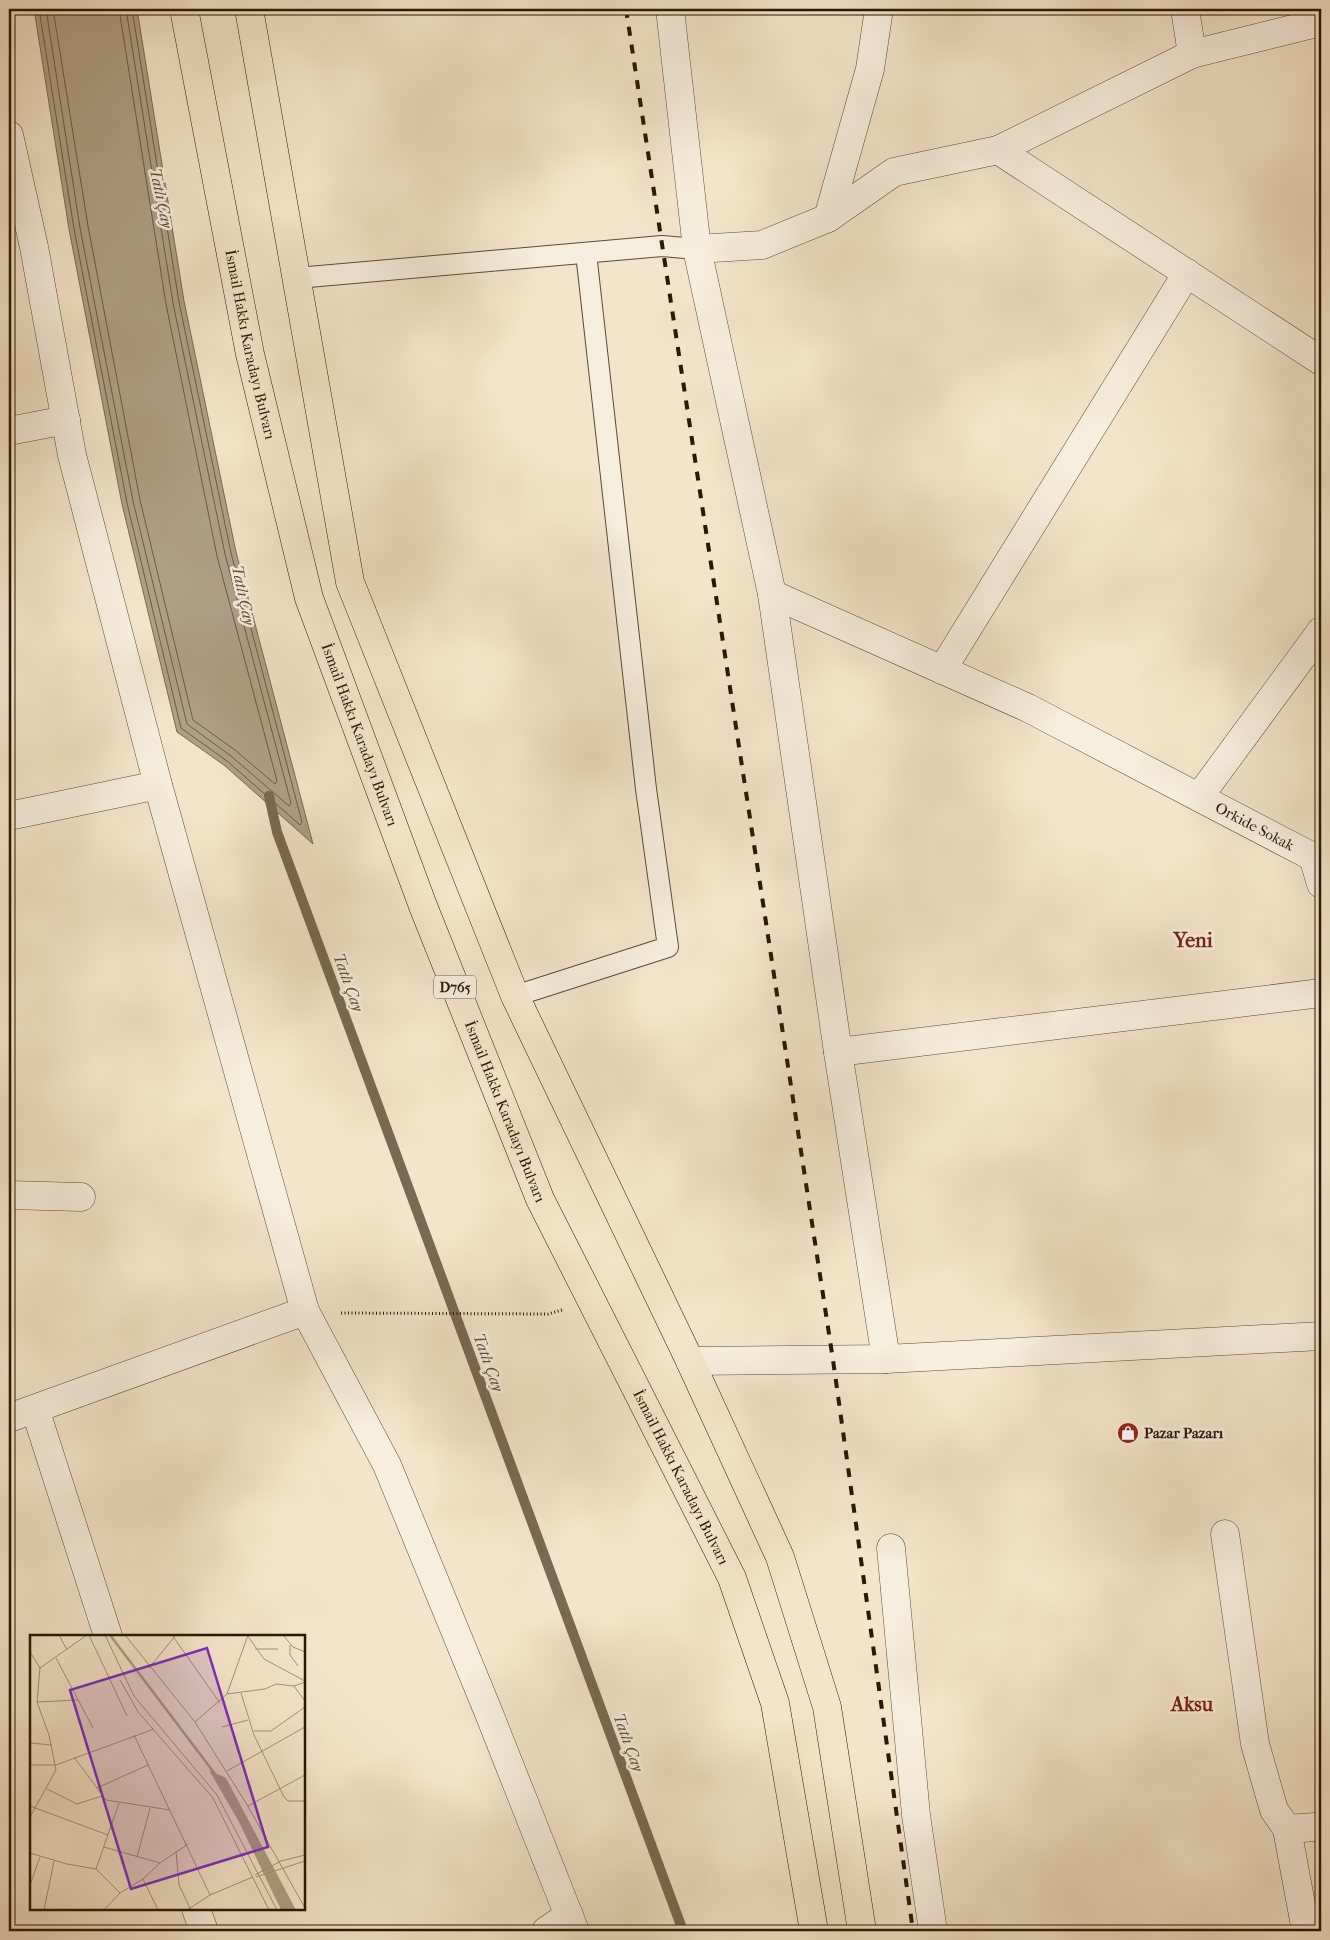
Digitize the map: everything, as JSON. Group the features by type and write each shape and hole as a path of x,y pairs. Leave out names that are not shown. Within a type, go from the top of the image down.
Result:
{"highway":[{"name":"İsmail Hakkı Karadayı Bulvarı","path":"184,9 250,354 309,598 422,906 540,1199 732,1578 775,1703 814,1931"},
{"path":"249,9 350,582 516,996 690,1360 780,1557 827,1707 862,1931"}],"street":[{"path":"670,9 697,249 772,594 838,1052 886,1359"},
{"path":"828,218 870,69 879,9"},
{"path":"1185,9 1192,54"},
{"path":"697,249 762,245 828,218 894,172 998,150 1192,54 1321,22"},
{"path":"9,135 34,247 72,455 158,785 306,1311 387,1465 488,1711 572,1923 546,1931"},
{"path":"998,150 1321,361"},
{"path":"942,670 1187,272"},
{"path":"9,431 66,420"},
{"name":"Orkide Sokak","path":"772,594 1028,708 1313,857 1321,884"},
{"path":"1199,797 1321,631"},
{"path":"9,816 158,785"},
{"path":"838,1052 1321,993"},
{"path":"9,1195 81,1197"},
{"path":"9,1418 306,1311"},
{"path":"690,1360 886,1359 1321,1336"},
{"path":"34,1409 108,1635"},
{"path":"1225,1534 1255,1744 1274,1810 1288,1829 1306,1931"},
{"path":"891,1548 916,1815 933,1931"},
{"path":"1288,1829 1315,1827 1321,1829"},
{"path":"196,1910 204,1931"}],"lane":[{"path":"296,278 662,246 697,249"},
{"path":"516,996 668,947 646,789 586,253"}],"path":[{"path":"340,1313 548,1314"}],"water":[{"path":"34,9 137,9 184,301 236,552 313,844 224,765 177,732 122,504 69,229"}],"waterway":[{"name":"Tatlı Çay","path":"269,796 277,832 683,1931"}],"railway":[{"path":"626,9 833,1360 913,1931"}],"place":[{"name":"Pazar Pazarı","path":"1128,1433"}],"district":[{"name":"Yeni","path":"1193,940"},
{"name":"Aksu","path":"1192,1704"}]}
